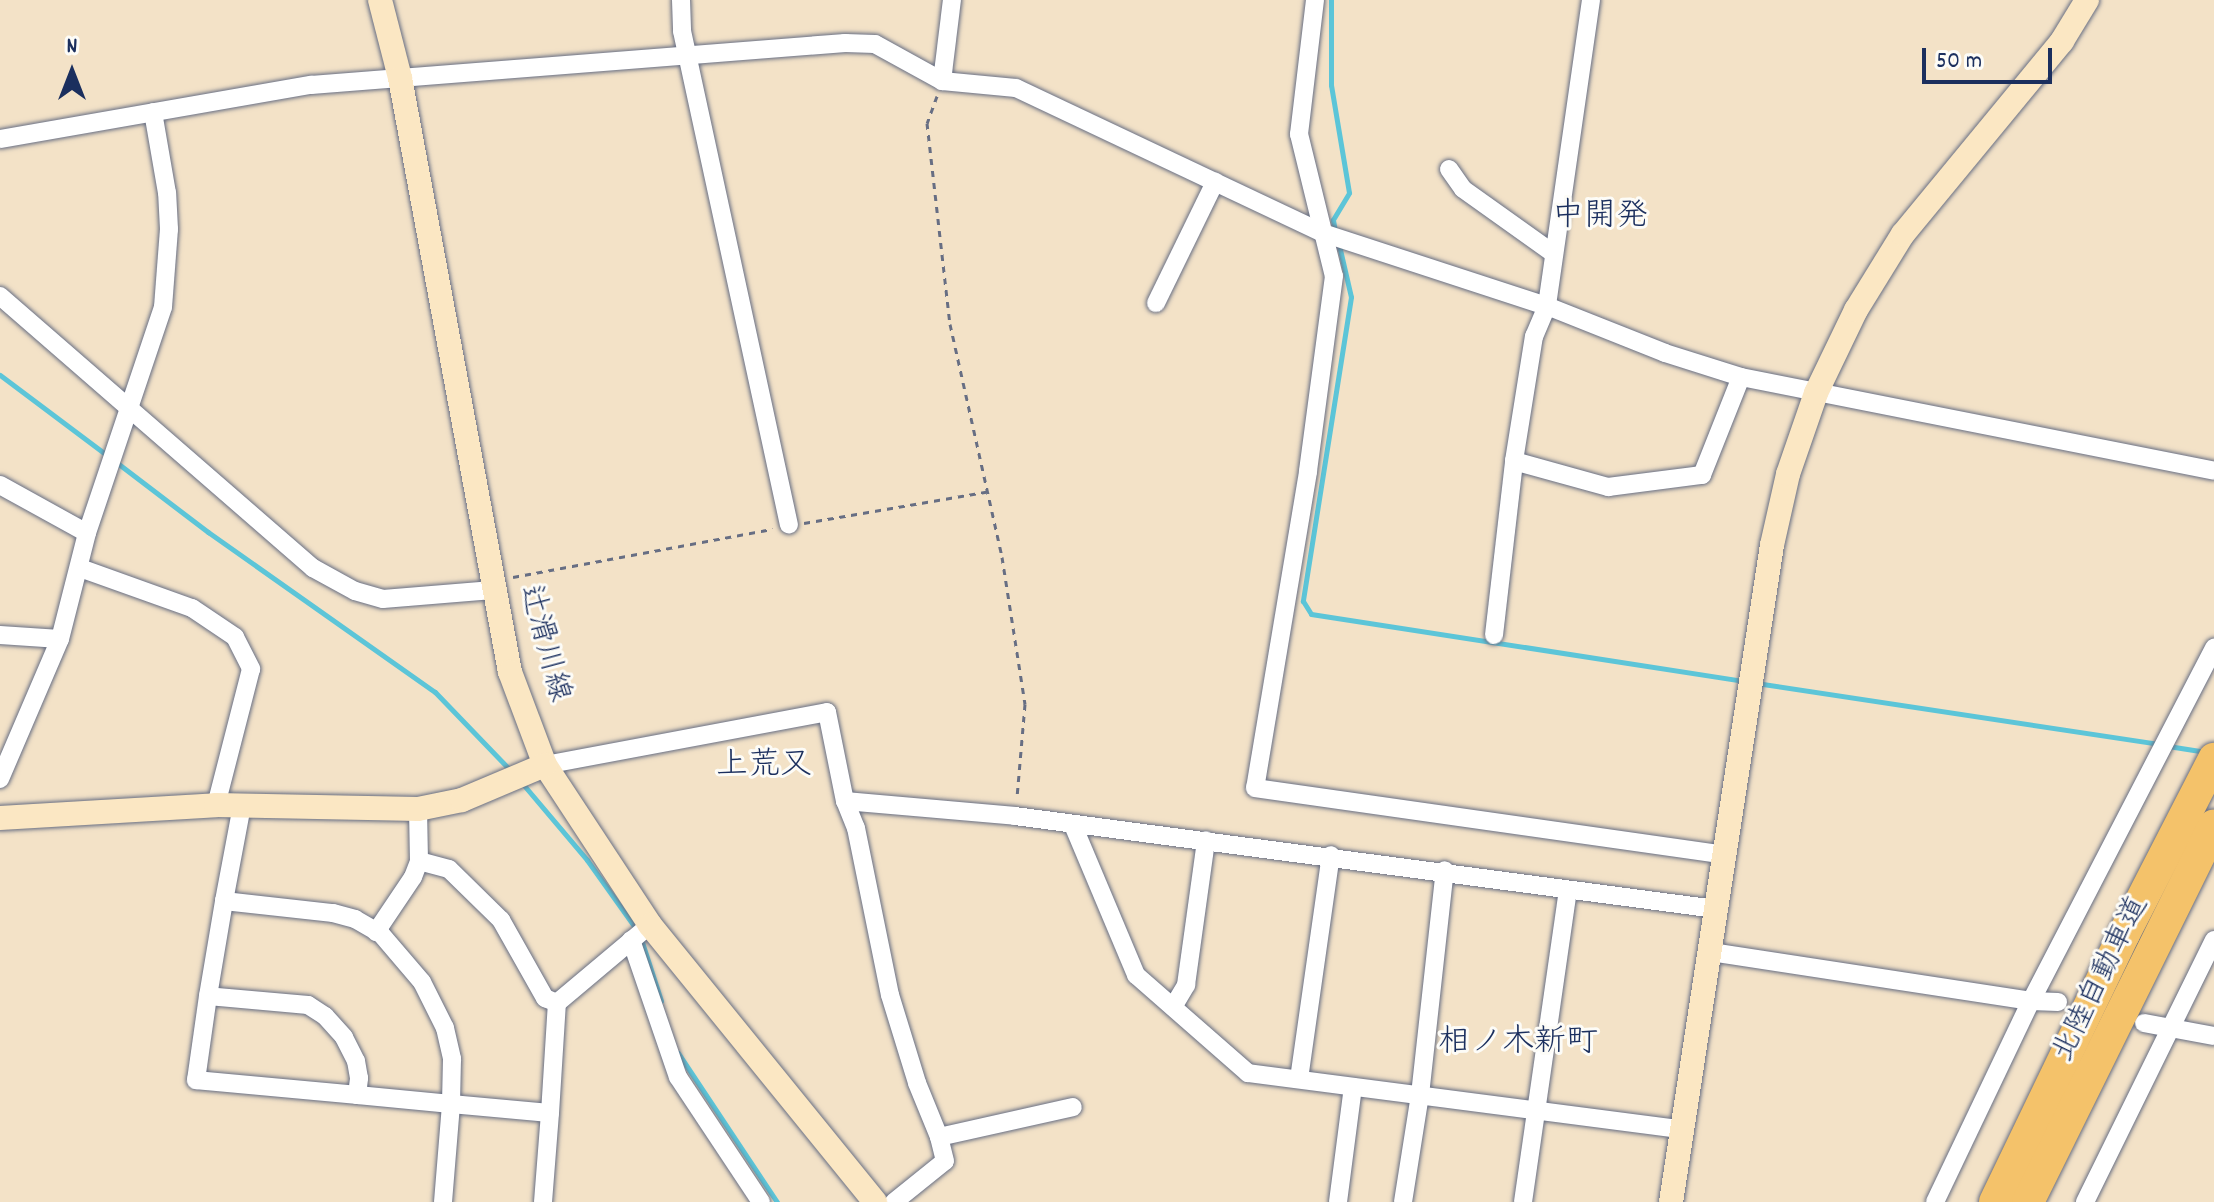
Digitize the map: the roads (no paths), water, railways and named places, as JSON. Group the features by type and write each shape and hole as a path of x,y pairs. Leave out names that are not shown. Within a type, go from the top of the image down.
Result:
{"highway":[{"name":"北陸自動車道","path":"1995,1202 2124,934 2214,759"},
{"name":"北陸自動車道","path":"2028,1202 2214,825"}],"street":[{"name":"辻滑川線","path":"380,0 400,78 510,672 545,765 640,932 875,1202"},
{"path":"681,0 682,31 789,525"},
{"path":"942,81 952,0"},
{"path":"1315,0 1299,134 1334,276 1308,472 1255,788 1725,855"},
{"path":"1494,635 1514,461 1534,336 1547,306 1591,0"},
{"path":"1671,1202 1772,545 1788,474 1816,393 1856,310 1903,234 2062,41 2087,0"},
{"path":"0,139 311,85 688,54 845,43 875,44 942,81 1016,88 1323,233 1547,306 1665,353 1741,377 2214,471"},
{"path":"0,779 60,639 87,533 163,307 169,229 167,193 153,112"},
{"path":"1449,169 1463,189 1554,254"},
{"path":"1156,303 1215,182"},
{"path":"0,296 313,568 355,591 383,599 493,590"},
{"path":"1514,461 1608,487 1702,475 1741,377"},
{"path":"0,485 87,533"},
{"path":"80,568 192,608 235,637 251,669 227,774 216,805"},
{"path":"0,635 60,639"},
{"path":"1935,1202 2031,1001 2214,648"},
{"path":"0,818 216,805 418,809 462,800 545,765 827,712 845,801 856,828 890,995 945,1161 894,1202"},
{"path":"845,801 1015,816 1331,855 1716,909"},
{"path":"242,806 196,1080 550,1113"},
{"path":"376,932 413,877 419,861 418,809"},
{"path":"1073,825 1136,975 1248,1073 1682,1129"},
{"path":"1173,1007 1186,985 1206,840"},
{"path":"1299,1079 1331,855"},
{"path":"419,861 449,869 501,920 545,998 557,1003"},
{"path":"1403,1202 1420,1095 1445,870"},
{"path":"1523,1202 1568,890"},
{"path":"224,901 333,913 355,919 376,932 422,982 445,1028 452,1059 443,1202"},
{"path":"543,1202 557,1003 640,932 678,1077 761,1202"},
{"path":"2085,1202 2214,940"},
{"path":"1711,952 2031,1001 2058,1002"},
{"path":"208,996 308,1005 325,1016 344,1037 356,1061 357,1095"},
{"path":"2144,1023 2214,1036"},
{"path":"1338,1202 1353,1087"},
{"path":"939,1137 1073,1107"}],"waterway":[{"path":"1331,0 1331,85 1349,193 1333,220 1335,231"},
{"path":"1339,245 1351,297 1303,601 1311,614 1743,681"},
{"path":"0,375 108,456"},
{"path":"116,462 208,532 435,692 510,770"},
{"path":"1756,683 2158,744"},
{"path":"2168,746 2205,752"},
{"path":"522,783 587,860 637,930"},
{"path":"641,939 661,1001"},
{"path":"678,1053 777,1202"}],"district":[{"name":"中開発","path":"1600,218"},
{"name":"上荒又","path":"764,767"},
{"name":"相ノ木新町","path":"1518,1044"}]}
